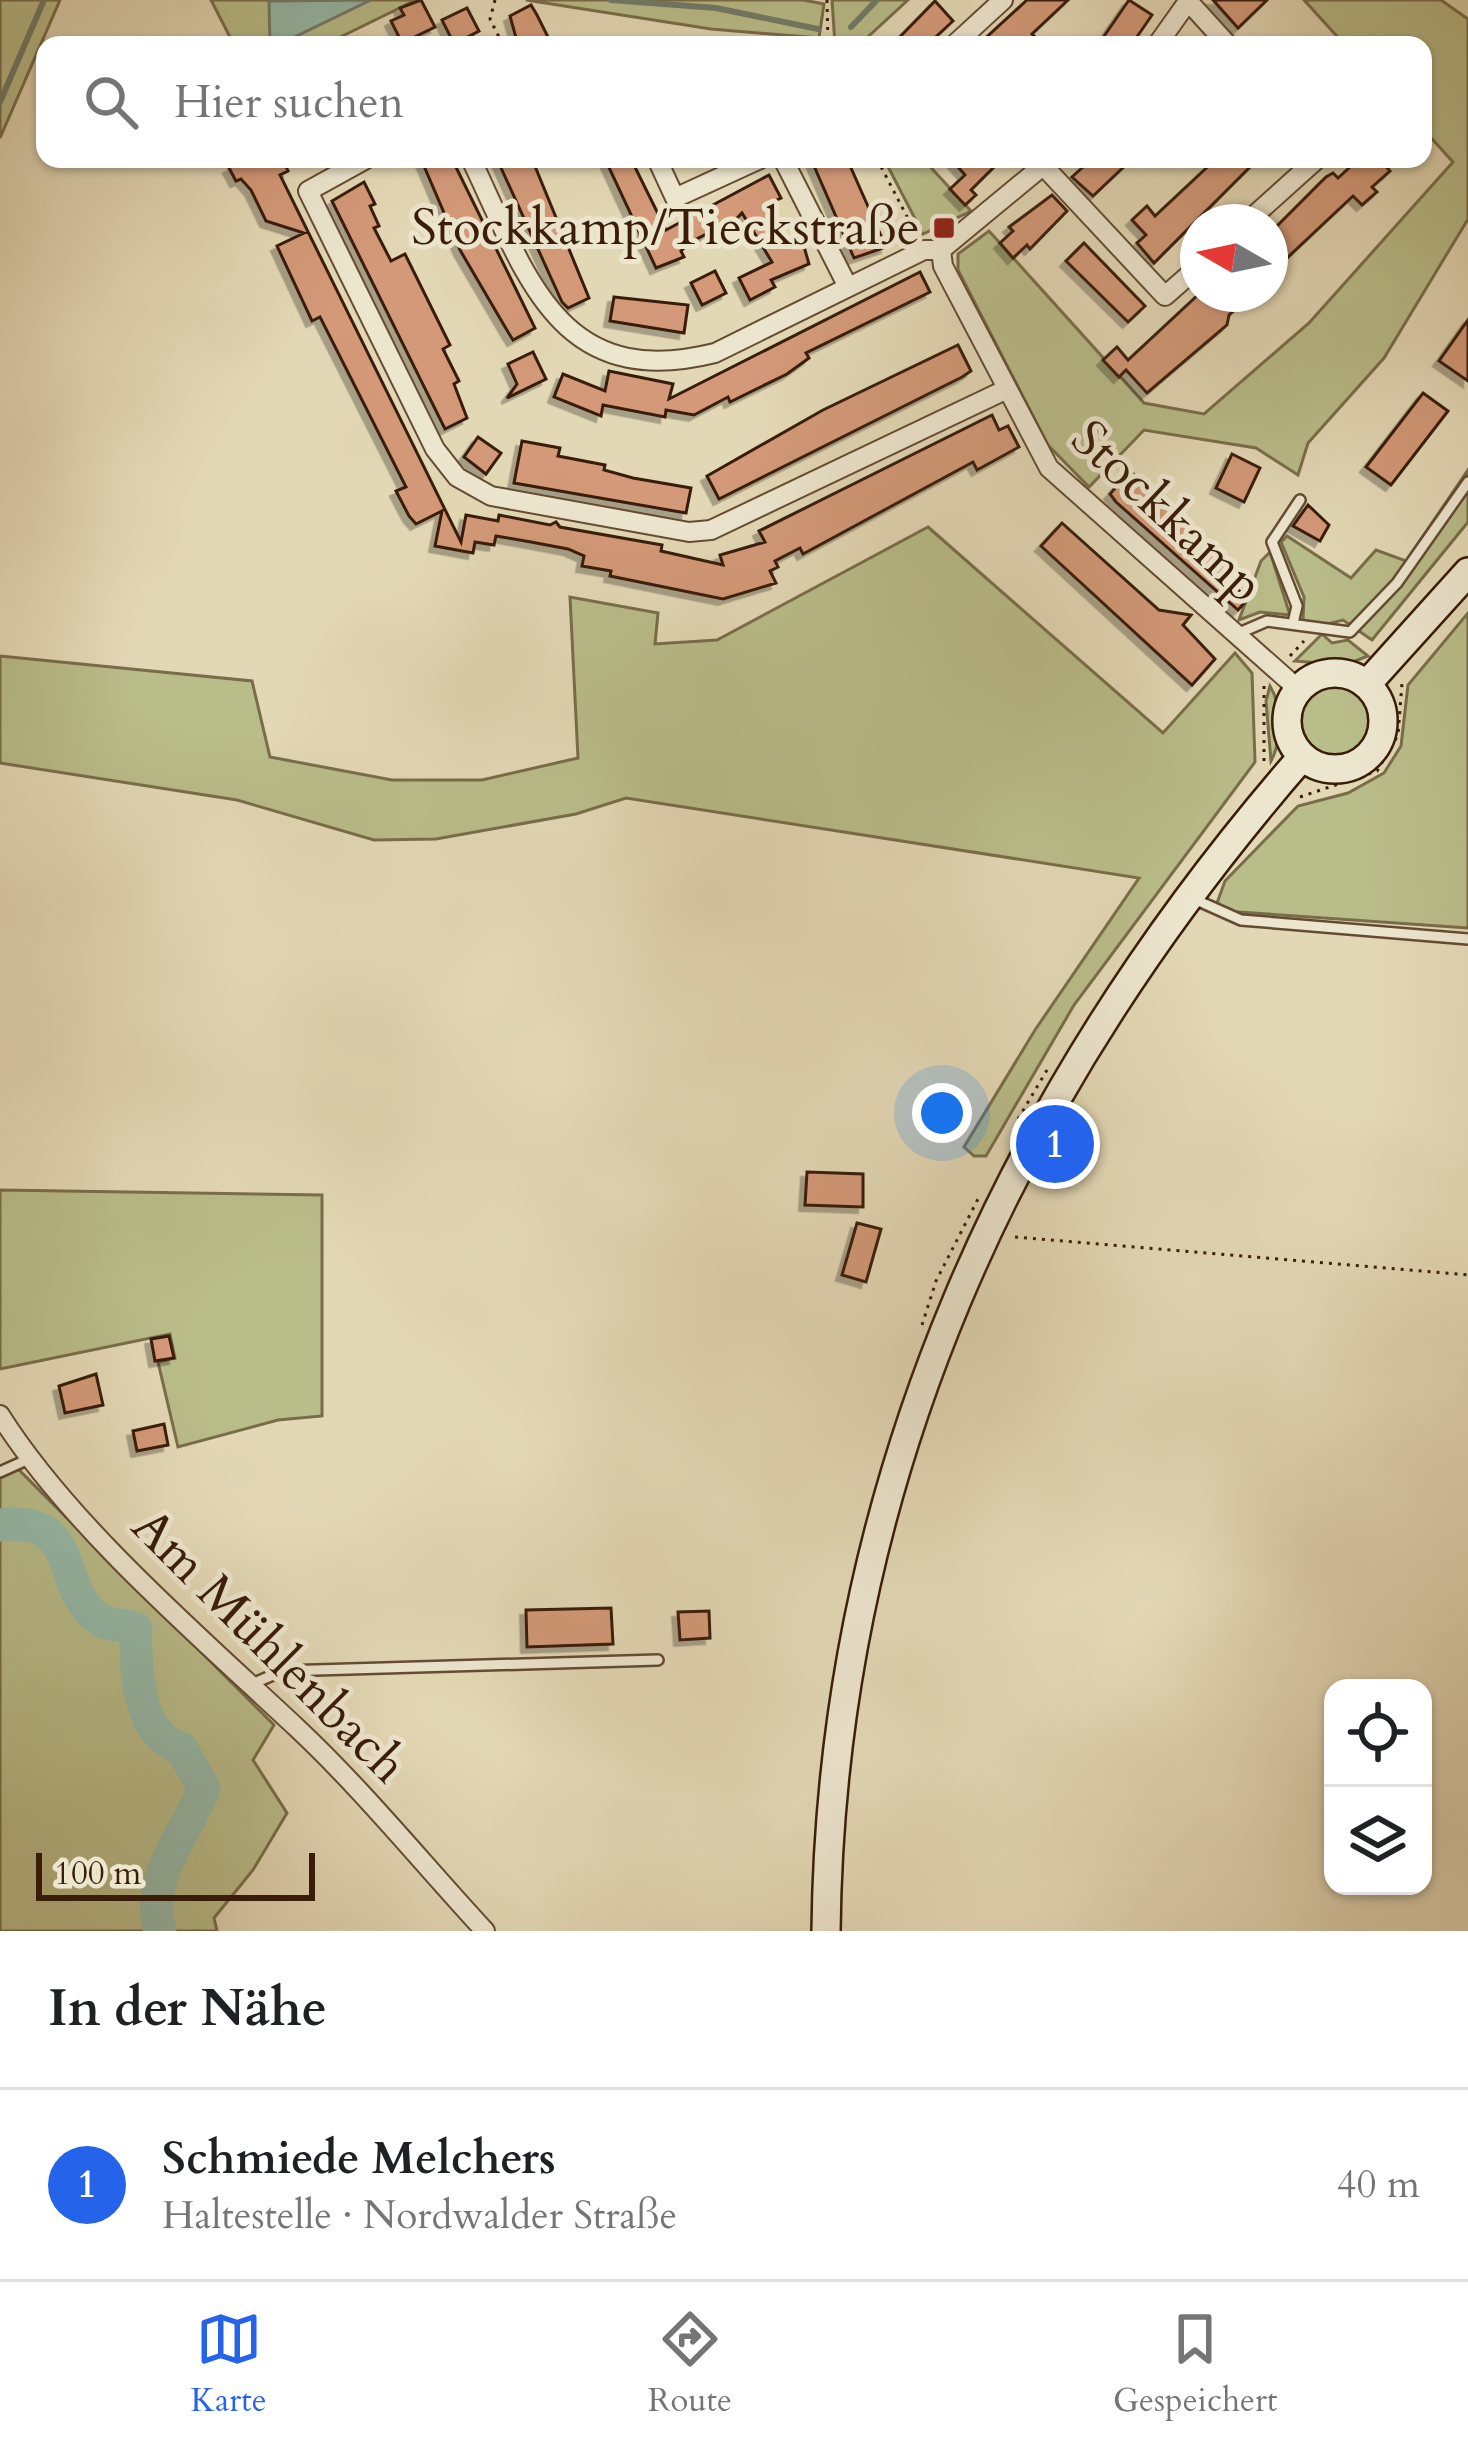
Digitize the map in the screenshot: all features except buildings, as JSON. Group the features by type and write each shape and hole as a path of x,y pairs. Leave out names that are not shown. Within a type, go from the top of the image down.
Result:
{"main road":[{"path":"1367,684 1468,572"},
{"path":"1339,672 1367,684 1382,710 1384,725 1371,753 1345,768 1315,765 1302,757 1293,745 1286,716 1298,689 1324,673 1339,672"},
{"path":"826,1931 839,1734 867,1578 915,1405 984,1232 1074,1065 1190,897 1302,757"}],"street":[{"path":"964,36 1003,0"},
{"path":"1163,36 1188,0 1220,36"},
{"path":"350,168 308,191 435,449 457,478 491,496 689,532 711,530 1005,389"},
{"path":"476,168 554,319 576,340 606,352 678,362 715,353 932,250 1035,168"},
{"path":"661,168 675,198 740,168"},
{"path":"788,168 848,287"},
{"path":"1050,168 1165,296 1180,283"},
{"path":"1267,204 1307,168"},
{"name":"Stockkamp","path":"932,250 1049,468 1298,689"},
{"name":"Am Mühlenbach","path":"0,1415 31,1458 249,1685 301,1732 485,1931"}],"lane":[{"path":"1237,634 1252,623 1293,623 1315,631 1350,632 1397,583 1468,482"},
{"path":"1293,623 1297,606 1272,542 1300,500"},
{"path":"1190,897 1240,920 1468,939"},
{"path":"0,1472 31,1458"},
{"path":"249,1685 282,1671 658,1660"}],"path":[{"path":"826,0 828,36"},
{"path":"495,1 490,20 498,36"},
{"path":"882,168 932,250"},
{"path":"1288,657 1315,631"},
{"path":"1290,805 1300,796 1363,780 1377,771 1398,735 1402,681"},
{"path":"984,1232 1057,1243 1468,1275"}],"green space":[{"path":"0,0 60,0 44,36 36,36 36,55 0,138"},
{"path":"211,0 416,0 342,36 229,36"},
{"path":"526,0 803,0 824,4 819,36 711,29"},
{"path":"832,0 908,0 869,36 834,36"},
{"path":"1304,0 1441,0 1468,19 1468,219 1384,358 1308,443 1298,475 1256,448 1144,430 1089,487 1048,445 958,270 958,254 989,231 1144,403 1204,414 1309,323 1453,162 1432,139 1432,36 1337,36"},
{"path":"889,168 931,168 971,211 923,234"},
{"path":"1468,470 1468,522 1372,640 1343,620 1319,626 1303,620 1304,597 1281,542 1287,536 1351,578 1376,550 1406,561"},
{"path":"928,527 1163,733 1235,653 1252,673 1255,762 1074,1005 986,1156 974,1156 964,1147 1035,1030 1139,878 626,798 576,814 436,839 374,840 237,800 0,763 0,656 252,681 270,757 392,780 482,780 578,758 570,597 658,613 655,644 717,640"},
{"path":"1270,552 1290,615 1260,612 1239,620 1261,561"},
{"path":"1468,613 1468,928 1225,911 1217,903 1225,881 1298,806 1348,793 1384,773 1401,746 1408,685"},
{"path":"1322,634 1332,643 1348,640 1368,656 1345,665 1295,661"},
{"path":"1335,685 1361,695 1371,721 1361,747 1335,757 1309,747 1299,721 1309,695"},
{"path":"1270,686 1279,723 1271,761 1266,701"},
{"path":"0,1190 322,1195 322,1416 278,1420 178,1447 158,1362 175,1358 170,1334 0,1369"},
{"path":"0,1466 19,1470 274,1725 253,1760 287,1813 253,1870 214,1918 217,1931 0,1931"}],"shaded area":[{"path":"371,0 297,36 270,36 269,1"}],"waterway":[{"path":"0,102 44,0"},
{"path":"611,0 716,8 818,29"},
{"path":"851,27 877,0"},
{"path":"0,1525 44,1531 56,1542 86,1607 103,1622 136,1628 138,1680 147,1715 166,1741 181,1748 204,1788 162,1875 157,1912 160,1931"}],"place":[{"name":"Stockkamp/Tieckstraße","path":"944,228"},
{"name":"Schmiede Melchers","path":"1055,1144"}]}
